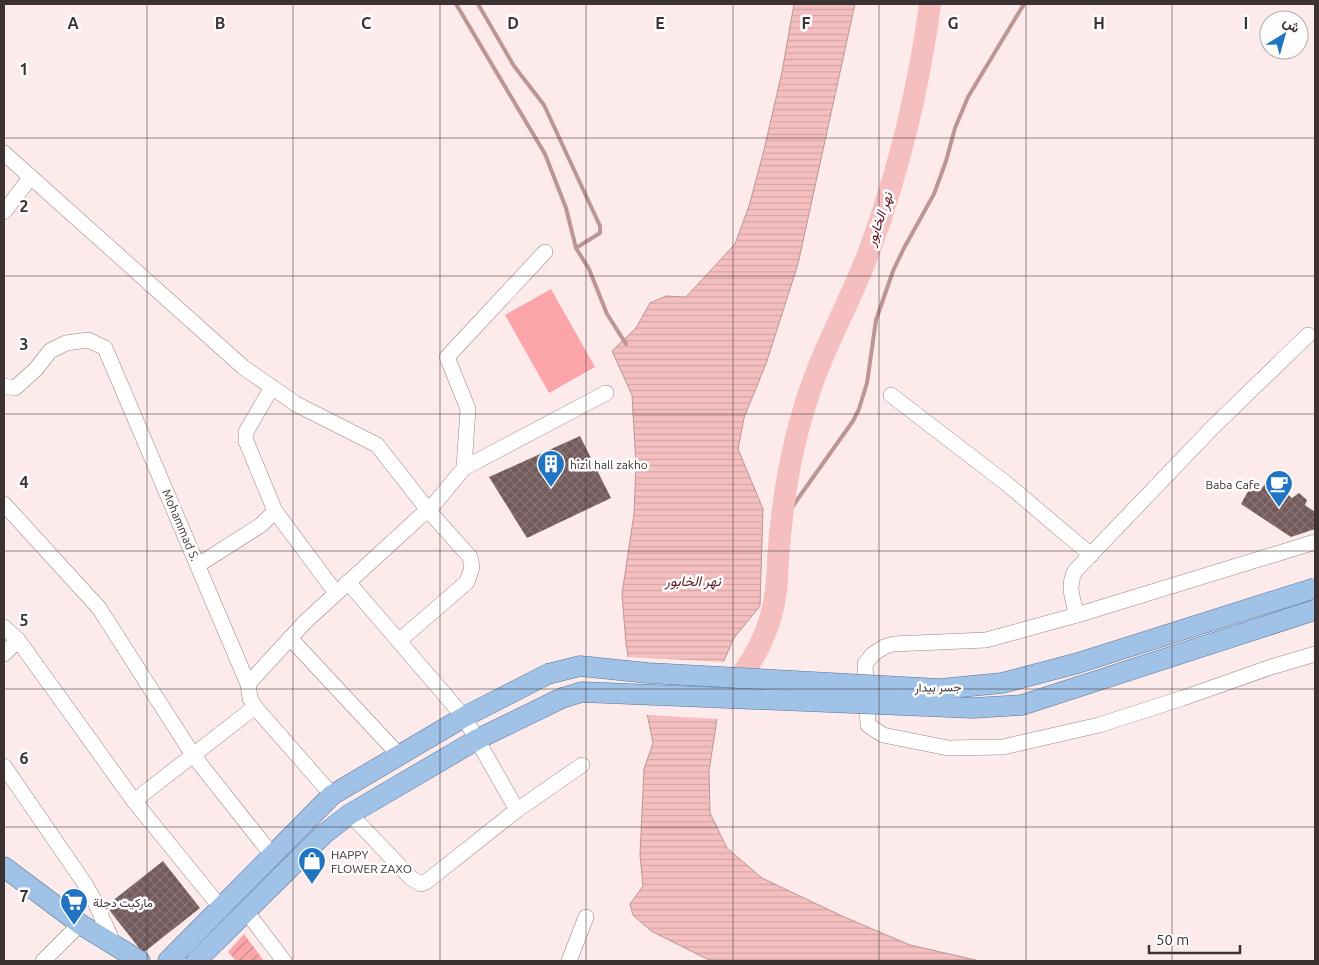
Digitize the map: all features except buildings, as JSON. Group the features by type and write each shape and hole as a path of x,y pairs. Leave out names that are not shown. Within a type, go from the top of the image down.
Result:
{"main road":[{"name":"جسر بيدار","path":"168,961 332,795 464,717 548,674 580,666 648,673 940,689 1002,683 1078,663 1315,588"},
{"name":"جسر بيدار","path":"246,911 324,834 350,814 478,740 562,698 582,692 999,708 1022,705 1315,610"},
{"path":"4,867 80,924 140,961"},
{"path":"196,961 246,911"},
{"path":"218,961 227,941 246,911"}],"street":[{"path":"4,153 243,367 296,404 377,445 428,510 470,558 472,567 467,582 400,640"},
{"path":"4,212 30,178"},
{"path":"464,468 468,409 447,357 545,252"},
{"path":"1077,615 1071,583 1076,571 1213,427 1308,335"},
{"name":"Mohammad S.","path":"4,386 15,388 36,368 50,351 66,343 88,340 105,348 248,684 250,698 255,707 332,795"},
{"path":"272,387 246,432 246,441 275,512 336,593"},
{"path":"248,684 305,622 436,502 464,468 606,393"},
{"path":"891,395 1007,484 1091,555"},
{"path":"4,504 100,608 193,755 272,855"},
{"path":"198,565 260,525 275,512"},
{"path":"1315,542 1077,615 986,640 893,644 884,647 873,654 865,664 868,725 883,735 948,748 1003,746 1099,725 1315,654"},
{"path":"348,582 400,640 464,717 517,810"},
{"path":"4,627 18,640 134,801 221,908"},
{"path":"290,638 398,755"},
{"path":"4,654 18,640"},
{"path":"134,801 255,707"},
{"path":"350,814 410,878 421,884 517,810 582,765"},
{"path":"4,766 85,884 115,947"},
{"path":"246,911 284,961"},
{"path":"569,961 586,917"},
{"path":"43,961 80,924"}],"shaded area":[{"path":"551,289 595,367 549,393 505,315"},
{"path":"244,934 264,961 236,961 228,952"}],"water":[{"name":"نهر الخابور","path":"794,4 855,4 798,264 767,361 744,418 738,449 763,509 760,606 734,638 722,665 709,771 710,813 727,848 762,878 842,916 910,945 980,961 711,961 651,931 633,915 630,904 643,886 640,855 644,769 653,743 648,718 633,685 626,644 622,594 634,514 636,465 632,395 612,351 636,328 650,303 666,296 686,297 735,244 749,206 764,150 782,72"}],"pier":[{"path":"626,657 726,662 719,719 644,715 631,686"}],"waterway":[{"path":"456,4 545,154 566,208 576,248 589,269 607,314 626,344"},
{"path":"478,4 514,66 544,105 600,226 600,233 576,248"},
{"name":"نهر الخابور","path":"728,691 746,669 760,645 770,619 776,591 779,543 785,497 796,438 818,368 862,269 890,189 914,97 930,4"},
{"path":"781,525 853,421 859,409 867,383 876,320 893,271 934,194 955,128 968,97 1024,4"}],"place":[{"name":"hizil hall zakho","path":"551,488"},
{"name":"Baba Cafe","path":"1279,508"},
{"name":"HAPPY FLOWER ZAXO","path":"312,885"},
{"name":"ماركيت دجلة","path":"74,926"}]}
